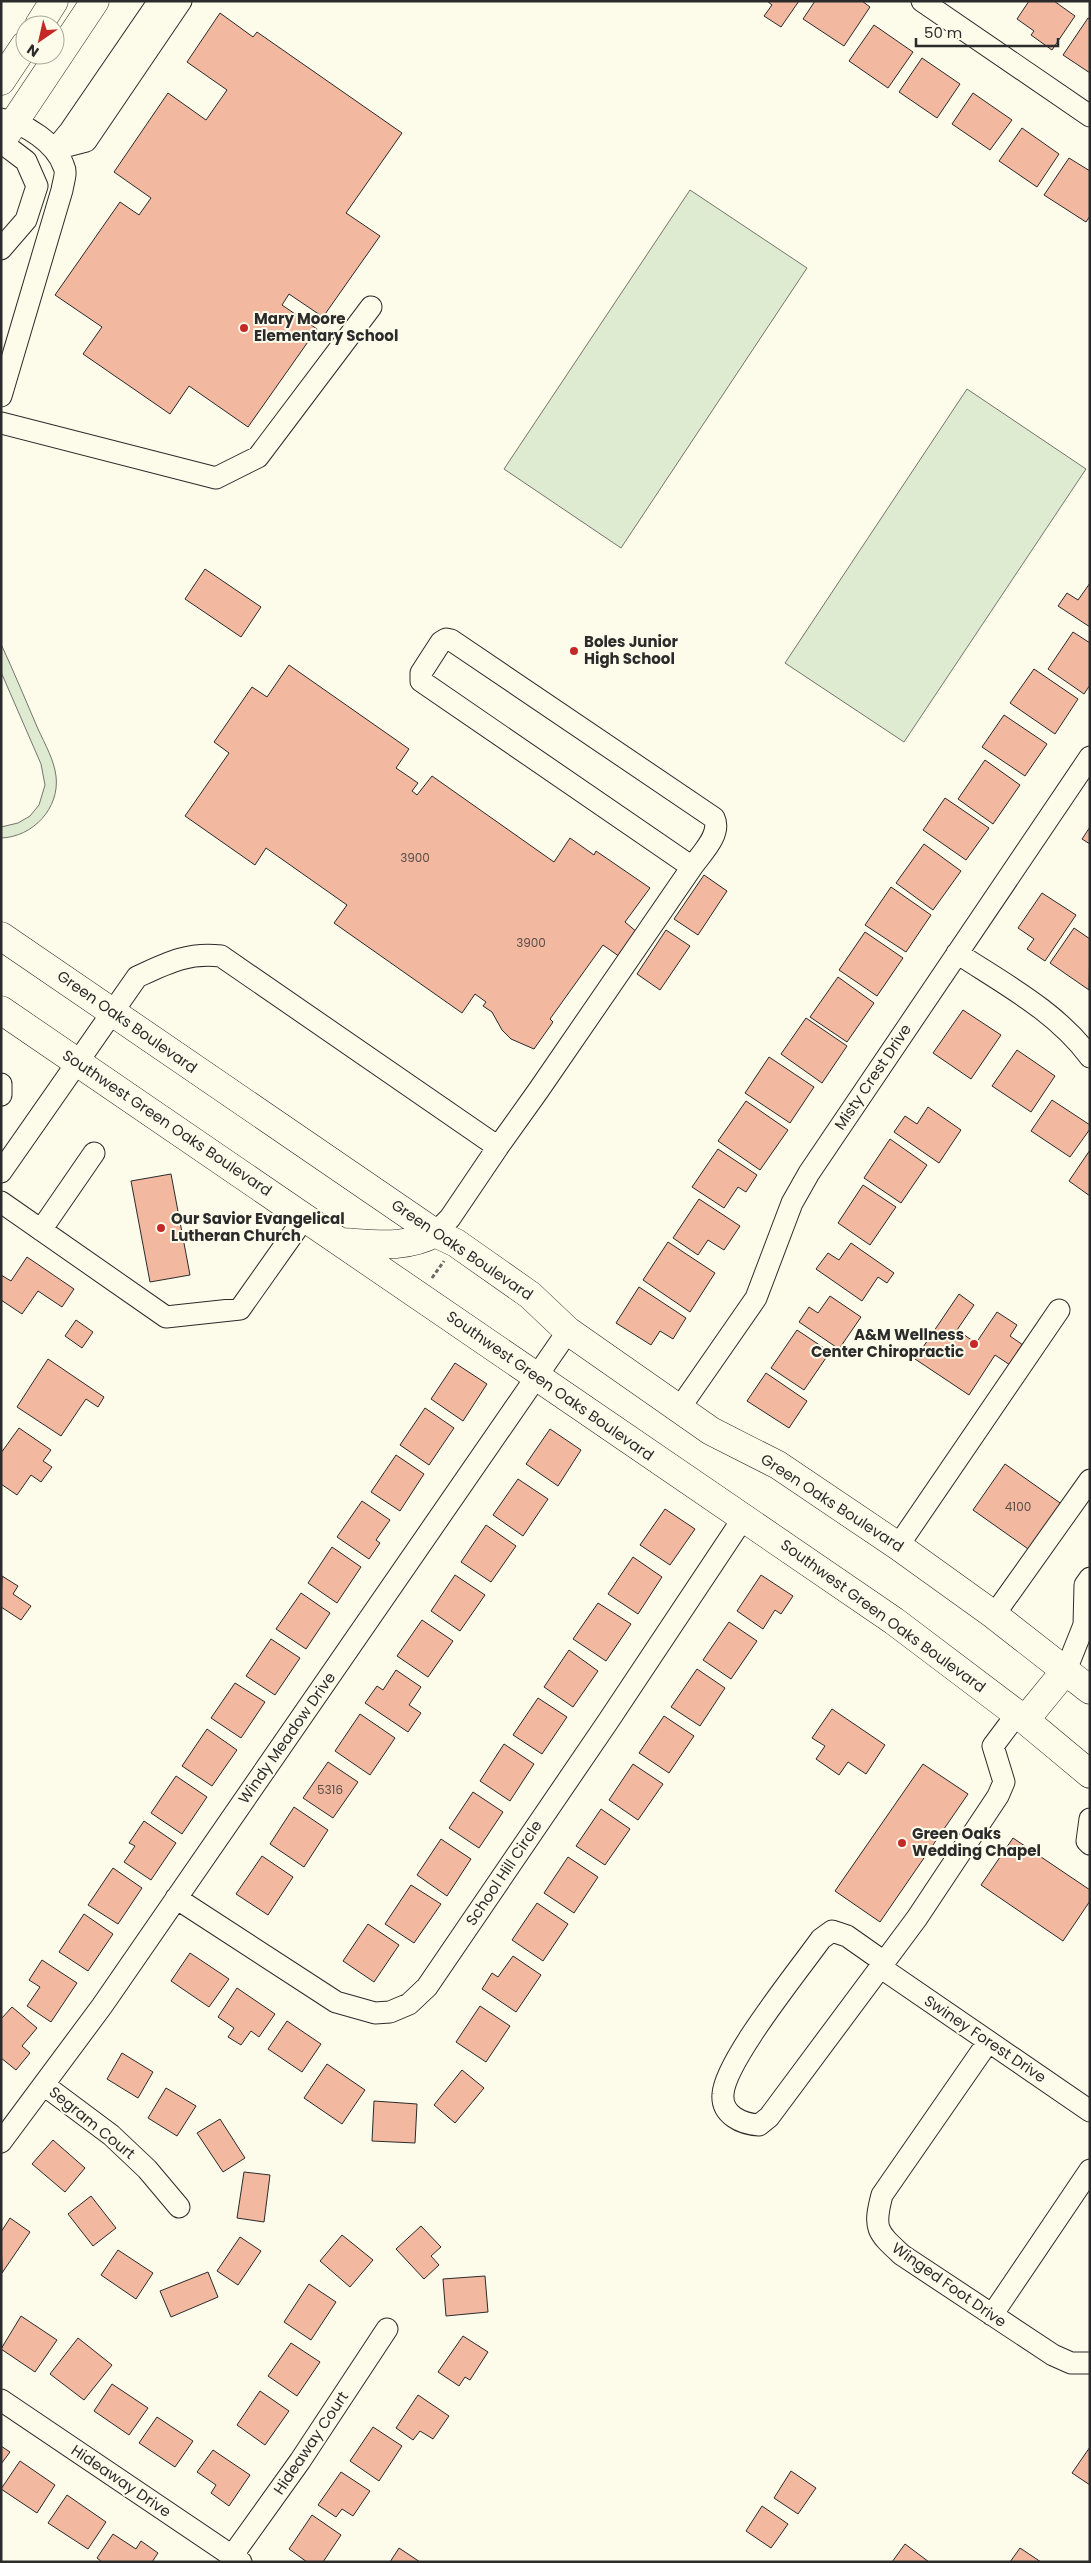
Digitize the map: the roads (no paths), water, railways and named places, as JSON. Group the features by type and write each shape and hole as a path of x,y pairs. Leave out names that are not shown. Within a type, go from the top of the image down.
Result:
{"main road":[{"path":"45,15 54,1"},
{"path":"5,131 95,1"},
{"path":"1,81 15,61"},
{"name":"Green Oaks Boulevard","path":"1,936 435,1233 456,1244 530,1294 568,1331 711,1431 778,1465 898,1546 994,1615 1090,1690"},
{"name":"Southwest Green Oaks Boulevard","path":"1,1010 305,1217 536,1378 744,1517 894,1621 1021,1717 1090,1774"},
{"path":"341,1242 388,1245 420,1241 435,1233"},
{"path":"1021,1717 1066,1670"}],"street":[{"path":"55,149 70,131 159,1"},
{"path":"5,131 55,149 86,141 181,1"},
{"path":"922,1 1090,116"},
{"path":"1,250 26,220 37,186 26,161 5,131"},
{"path":"1,396 62,190 65,168 55,149"},
{"path":"1,423 216,478 258,457 371,307"},
{"path":"435,1233 450,1218 498,1147 692,867 716,832 717,824 714,818 451,640 446,639 440,642 421,673 421,681 692,867"},
{"name":"Misty Crest Drive","path":"679,1409 756,1298 792,1203 809,1173 1090,757"},
{"path":"957,953 1047,1012 1074,1036 1090,1057"},
{"path":"1,1172 137,976 168,963 200,954 221,956 498,1147"},
{"path":"1,1084 1,1095"},
{"path":"40,1230 94,1153"},
{"path":"1,1202 166,1317 240,1309 305,1217"},
{"path":"898,1546 1059,1310"},
{"name":"Windy Meadow Drive","path":"1,2142 176,1898 568,1331"},
{"path":"994,1615 1090,1480"},
{"name":"School Hill Circle","path":"176,1898 336,2002 375,2013 390,2012 409,2004 427,1987 615,1712 744,1517"},
{"path":"1066,1670 1087,1627 1085,1585 1090,1578"},
{"path":"882,1965 917,1918 998,1796 1004,1782 993,1746 1021,1717"},
{"path":"1090,1819 1087,1841 1090,1844"},
{"name":"Swiney Forest Drive","path":"882,1965 769,2117 759,2125 749,2124 729,2113 724,2104 722,2094 732,2065 821,1939 832,1931 847,1936 882,1965 988,2042 1090,2111"},
{"name":"Winged Foot Drive","path":"988,2042 882,2195 877,2214 880,2235 902,2255 1053,2355 1071,2363 1090,2363"},
{"name":"Segram Court","path":"44,2084 111,2135 147,2169 178,2207"},
{"path":"992,2315 1090,2170"},
{"name":"Hideaway Court","path":"236,2559 387,2329"},
{"name":"Hideaway Drive","path":"1,2400 236,2559"}],"place":[{"name":"Mary Moore Elementary School","path":"244,328"},
{"name":"Boles Junior High School","path":"574,651"},
{"name":"Our Savior Evangelical Lutheran Church","path":"161,1228"},
{"name":"A&M Wellness Center Chiropractic","path":"974,1344"},
{"name":"Green Oaks Wedding Chapel","path":"902,1843"}]}
